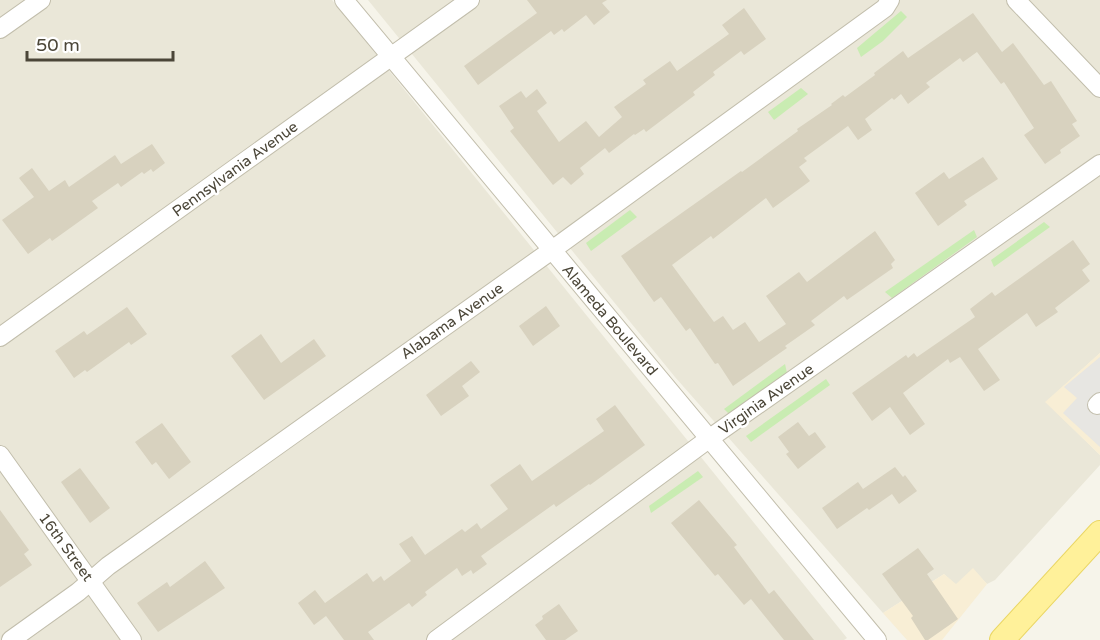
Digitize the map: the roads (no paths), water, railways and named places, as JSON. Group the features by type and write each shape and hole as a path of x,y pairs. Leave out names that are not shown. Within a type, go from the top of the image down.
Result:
{"main road":[{"path":"1002,640 1100,532"}],"street":[{"path":"0,29 41,0"},
{"name":"Alameda Boulevard","path":"344,0 877,640"},
{"name":"Pennsylvania Avenue","path":"0,336 470,0"},
{"name":"Alabama Avenue","path":"11,640 885,8 890,0"},
{"path":"1016,0 1100,88"},
{"name":"Virginia Avenue","path":"436,640 710,438 1100,164"},
{"name":"16th Street","path":"0,455 132,640"}]}
